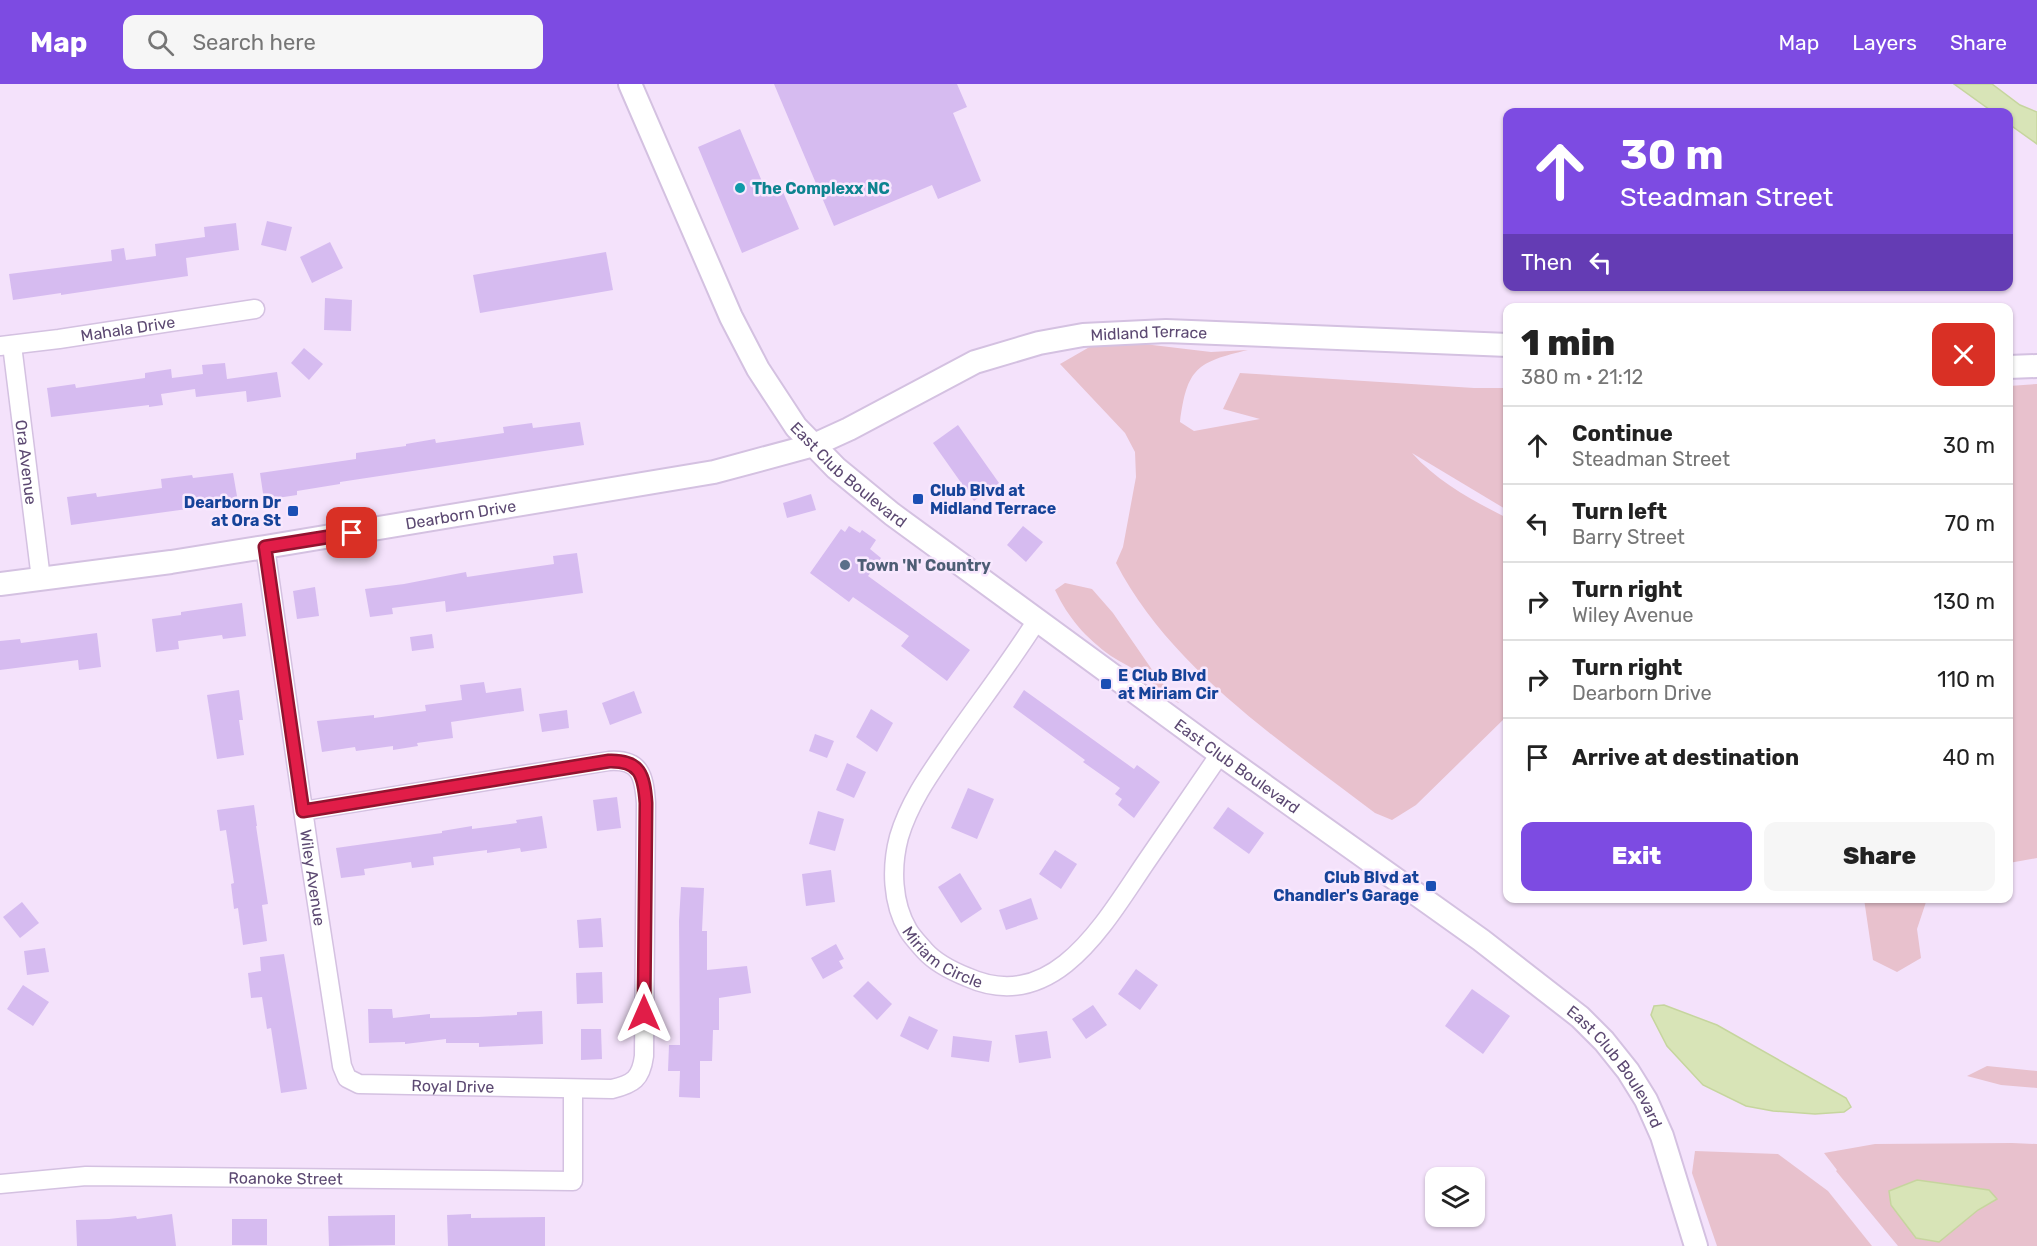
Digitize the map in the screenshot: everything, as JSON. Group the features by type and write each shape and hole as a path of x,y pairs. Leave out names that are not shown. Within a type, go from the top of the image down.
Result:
{"street":[{"name":"East Club Boulevard","path":"630,84 731,317 758,369 796,427 836,468 888,510 1220,754 1481,940 1580,1017 1604,1041 1628,1071 1646,1100 1662,1136 1696,1246"},
{"name":"Mahala Drive","path":"6,346 255,309"},
{"name":"Midland Terrace","path":"814,445 849,429 975,362 1039,343 1083,335 1166,331 1503,345"},
{"name":"Ora Avenue","path":"6,346 40,579"},
{"path":"2013,367 2037,366"},
{"name":"Dearborn Drive","path":"0,584 265,547 567,498 714,472 814,445"},
{"name":"Wiley Avenue","path":"265,547 342,1066"},
{"name":"Miriam Circle","path":"1037,620 926,780 906,815 894,863 894,884 898,907 908,930 929,955 951,970 977,982 1004,987 1024,985 1048,976 1071,960 1100,930 1220,754"},
{"name":"Royal Drive","path":"303,811 620,760 630,763 639,770 645,783 643,1068 639,1076 627,1086 612,1089 358,1084 347,1078 342,1066"},
{"name":"Roanoke Street","path":"0,1184 86,1176 573,1181 573,1089"}],"shaded area":[{"path":"1954,84 1992,84 2020,105 2037,112 2037,144 2013,127 2013,108 1987,108"},
{"path":"1144,344 1211,352 1248,350 1206,364 1191,379 1186,390 1180,422 1194,431 1260,419 1223,409 1240,373 1503,388 1503,508 1412,453 1445,482 1503,516 1503,720 1416,805 1392,820 1375,813 1231,701 1167,637 1139,601 1116,563 1123,547 1136,477 1135,452 1125,433 1060,364 1093,345"},
{"path":"2037,384 2037,858 2013,862 2013,386"},
{"path":"1065,583 1092,589 1113,613 1155,674 1179,703 1164,694 1143,675 1093,642 1072,619 1055,590"},
{"path":"1865,903 1926,903 1917,929 1921,958 1897,972 1873,960"},
{"path":"1664,1005 1717,1025 1846,1098 1851,1107 1844,1112 1815,1114 1773,1111 1746,1106 1703,1085 1667,1046 1651,1015 1654,1006"},
{"path":"1987,1066 2037,1071 2037,1088 2001,1085 1967,1076"},
{"path":"1875,1144 2037,1144 2037,1246 1898,1246 1836,1171 1824,1153"},
{"path":"1695,1151 1778,1154 1828,1191 1872,1246 1717,1246 1692,1173"},
{"path":"1917,1180 1989,1190 1997,1199 1978,1210 1939,1242 1916,1238 1891,1205 1889,1191"}],"building":[{"path":"774,84 957,84 967,107 953,113 981,181 938,199 932,185 834,226"},
{"name":"The Complexx NC","path":"740,129 766,191 780,185 799,229 742,253 698,147"},
{"path":"267,221 292,227 286,251 261,245"},
{"path":"236,223 239,250 186,258 188,276 13,300 9,274 112,261 111,250 124,248 126,260 156,256 155,244 205,237 204,227"},
{"path":"330,242 343,268 312,283 300,257"},
{"path":"606,252 613,290 480,313 473,275"},
{"path":"325,298 352,300 351,331 324,330"},
{"path":"304,348 323,364 309,380 291,363"},
{"path":"225,363 227,379 277,372 281,397 247,402 246,391 196,397 195,389 161,394 163,405 51,417 47,388 75,384 76,388 145,378 145,373 171,369 172,378 203,374 202,365"},
{"path":"580,422 584,445 340,482 340,484 297,491 297,495 264,500 260,473 356,459 356,453 406,446 406,444 435,439 436,443 504,433 503,427 532,423 533,428"},
{"path":"958,425 999,483 974,501 933,443"},
{"path":"233,473 238,502 71,525 67,497 96,493 97,497 162,488 161,479"},
{"path":"811,494 816,510 787,518 783,503"},
{"path":"849,526 860,533 862,530 876,540 870,549 881,558 868,576 970,650 947,681 901,646 909,636 853,597 849,602 810,573 841,529 845,532"},
{"path":"1023,526 1043,542 1026,562 1007,545"},
{"path":"577,553 583,593 446,612 445,601 392,608 393,614 370,617 365,589 466,572 467,577 554,564 553,556"},
{"path":"315,587 319,616 297,619 293,591"},
{"path":"242,603 246,636 223,639 222,635 178,641 179,649 156,652 152,619 181,615 181,612"},
{"path":"97,633 101,667 79,670 78,660 0,670 0,641 20,639 21,643"},
{"path":"432,634 434,648 412,651 410,637"},
{"path":"484,682 486,693 521,688 524,711 451,722 453,738 417,743 418,746 393,750 393,746 356,751 355,747 322,752 317,721 374,715 374,718 426,711 425,705 462,700 460,685"},
{"path":"239,690 243,720 239,720 244,755 217,759 207,695"},
{"path":"1024,690 1134,769 1137,765 1160,782 1134,818 1118,805 1122,799 1115,794 1120,788 1013,707"},
{"path":"634,691 642,713 610,725 602,703"},
{"path":"871,709 893,723 877,752 856,737"},
{"path":"567,710 569,728 542,732 539,714"},
{"path":"815,734 834,741 827,758 809,751"},
{"path":"847,763 866,772 854,798 836,790"},
{"path":"968,788 994,799 977,839 951,828"},
{"path":"617,797 621,828 597,831 593,800"},
{"path":"254,805 268,904 262,905 267,941 243,945 238,908 234,909 231,884 234,883 226,830 220,831 217,810"},
{"path":"1228,807 1264,833 1249,854 1213,828"},
{"path":"818,811 844,819 835,851 809,844"},
{"path":"542,816 547,848 521,852 520,848 487,853 487,850 433,857 434,865 412,868 411,862 364,869 365,875 341,878 336,848 442,833 442,831 472,826 472,829 517,823 516,820"},
{"path":"1055,850 1077,864 1061,889 1039,874"},
{"path":"831,870 835,902 806,906 802,874"},
{"path":"960,873 982,909 961,923 938,887"},
{"path":"681,887 704,888 702,931 707,931 707,970 747,966 751,993 719,998 719,1030 713,1030 712,1061 700,1061 700,1098 679,1097 680,1071 668,1071 669,1045 680,1045"},
{"path":"1031,898 1038,919 1006,930 999,910"},
{"path":"22,902 39,923 20,938 3,917"},
{"path":"601,918 603,947 579,948 577,920"},
{"path":"836,944 844,959 839,961 843,968 823,979 811,958"},
{"path":"45,948 49,972 27,975 24,951"},
{"path":"284,954 307,1089 281,1093 271,1028 267,1029 262,997 251,998 248,973 261,971 260,957"},
{"path":"1136,969 1158,985 1140,1010 1118,994"},
{"path":"602,972 603,1003 577,1004 576,973"},
{"path":"868,981 892,1004 877,1020 853,996"},
{"path":"23,985 49,1002 33,1026 7,1009"},
{"path":"1472,989 1510,1016 1483,1054 1445,1026"},
{"path":"1093,1005 1107,1025 1086,1039 1072,1019"},
{"path":"368,1009 392,1009 393,1018 430,1014 430,1018 478,1017 542,1011 543,1044 479,1047 479,1043 446,1043 446,1039 405,1044 405,1042 369,1043"},
{"path":"909,1016 938,1030 928,1050 900,1036"},
{"path":"581,1029 601,1029 602,1059 581,1060"},
{"path":"1047,1031 1051,1058 1019,1063 1015,1035"},
{"path":"953,1036 992,1041 989,1062 951,1057"},
{"path":"172,1214 176,1246 77,1246 76,1220 136,1216 137,1219"},
{"path":"471,1214 471,1218 545,1217 545,1246 448,1246 447,1215"},
{"path":"395,1215 395,1245 329,1246 328,1216"},
{"path":"232,1219 267,1219 267,1245 232,1245"}],"place":[{"name":"The Complexx NC","path":"740,188"},
{"name":"Club Blvd at Midland Terrace","path":"918,499"},
{"name":"Dearborn Dr at Ora St","path":"293,511"},
{"name":"Town 'N' Country","path":"845,565"},
{"name":"E Club Blvd at Miriam Cir","path":"1106,684"},
{"name":"Club Blvd at Chandler's Garage","path":"1431,886"}],"route":[{"path":"352,533 265,547 303,811 609,761 620,760 630,763 639,770 645,783 644,1013"}]}
